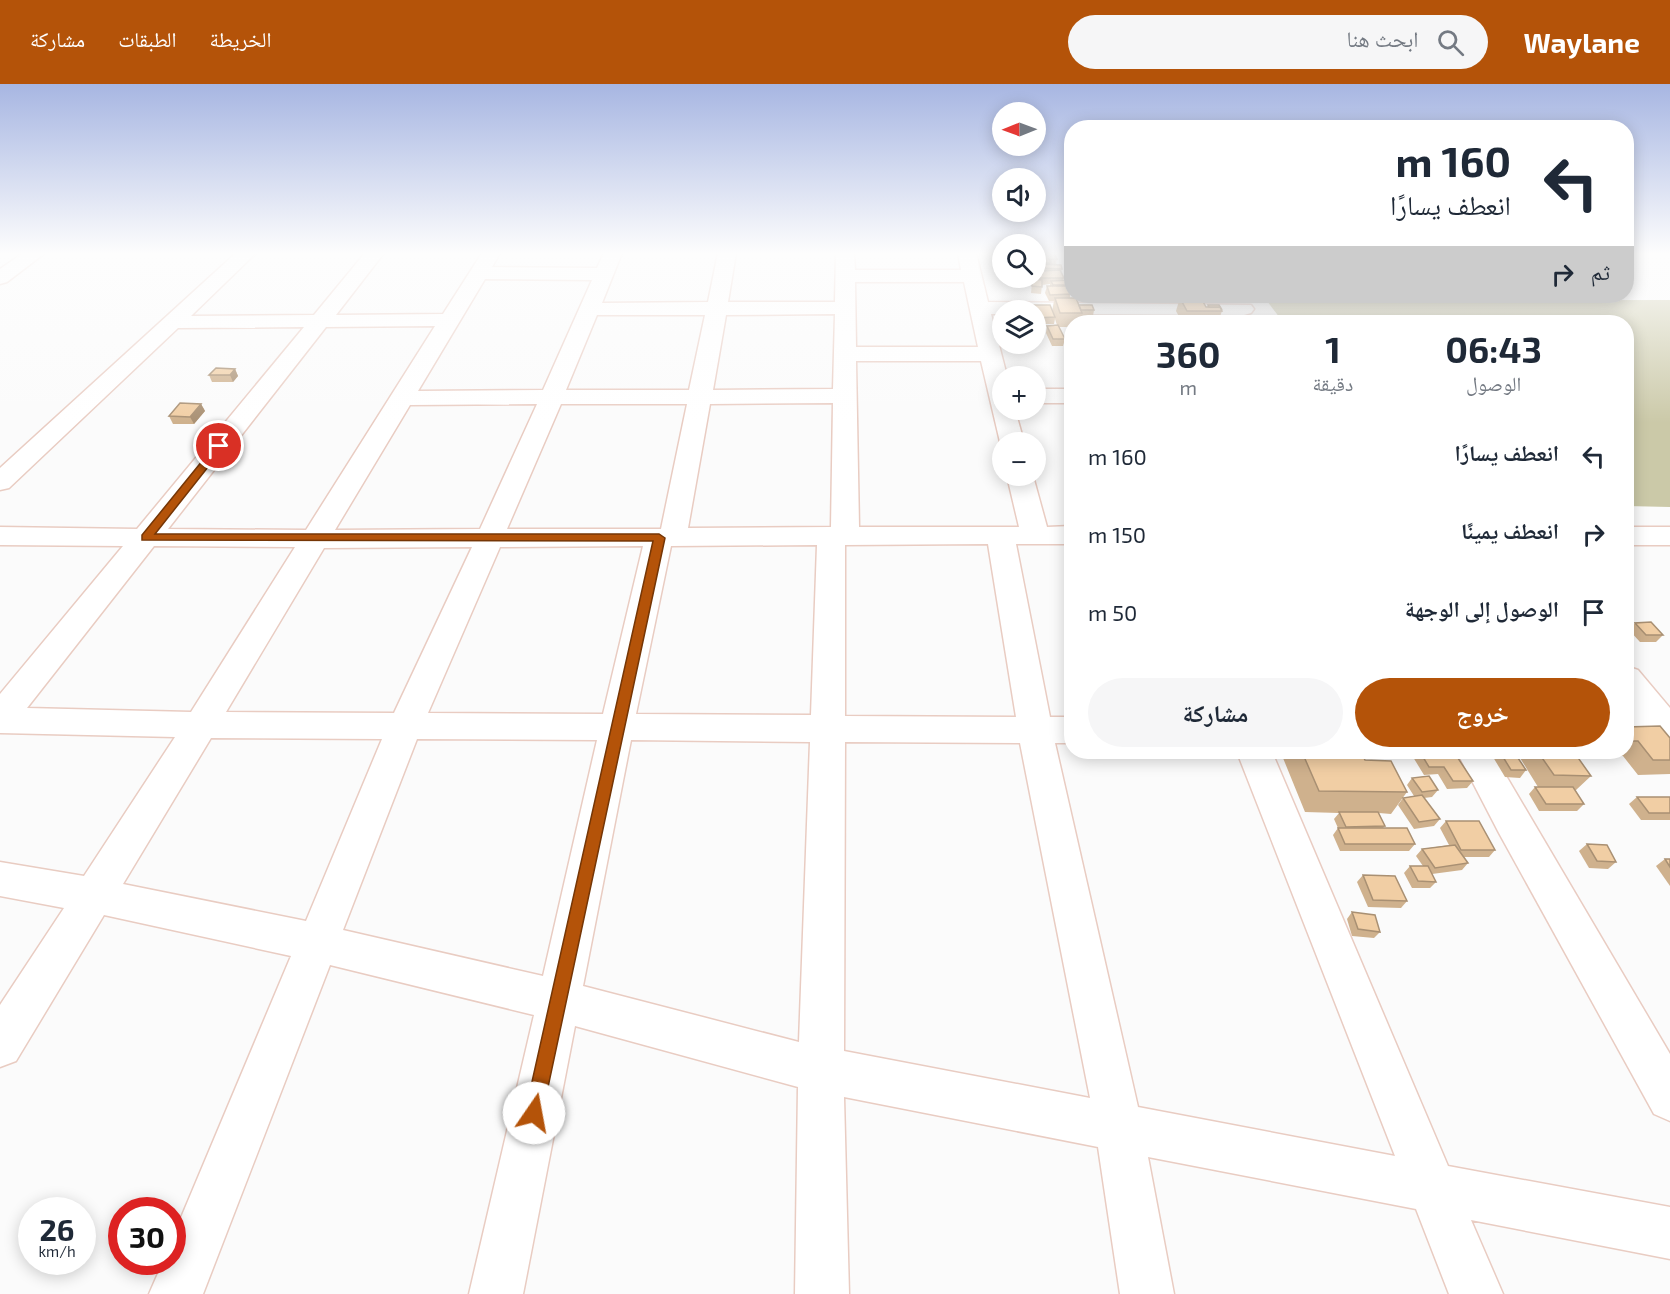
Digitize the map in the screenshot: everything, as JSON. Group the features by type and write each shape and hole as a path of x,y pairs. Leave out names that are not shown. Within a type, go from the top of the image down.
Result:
{"street":[{"path":"4,474 186,309"},
{"path":"0,719 329,309"},
{"path":"0,1045 92,895 201,725 455,309"},
{"path":"176,1294 315,942 405,726 589,309"},
{"path":"496,1294 616,726 666,538 700,397 716,309"},
{"path":"822,1294 821,1070 828,726 845,396 847,309"},
{"path":"980,309 992,366"},
{"path":"172,322 449,320"},
{"path":"846,354 989,354"},
{"path":"402,398 845,396"},
{"path":"1046,396 1064,396"},
{"path":"1020,486 1018,535 1053,730 1147,1294"},
{"path":"0,536 666,538 1064,535"},
{"path":"1634,536 1670,536"},
{"path":"1634,687 1668,726"},
{"path":"0,719 201,725 828,726 1053,730"},
{"path":"1634,724 1668,726"},
{"path":"1258,759 1476,1294"},
{"path":"1479,759 1512,822 1670,1098"},
{"path":"0,879 92,895 315,942 558,999 821,1070 1670,1233"}],"shaded area":[{"path":"1273,309 1670,309 1670,507 1634,506 1634,315 1278,315"}],"building":[{"path":"1046,309 1052,309 1055,317 1046,317"},
{"path":"1059,309 1081,309 1082,313 1060,313"},
{"path":"1186,309 1222,311 1187,311"},
{"path":"1058,325 1064,339 1053,339 1047,326"},
{"path":"216,368 235,369 230,375 209,375"},
{"path":"180,403 201,404 190,417 169,416"},
{"path":"1651,622 1663,635 1646,635 1635,623"},
{"path":"1660,726 1670,738 1670,760 1653,760 1638,741 1634,741 1634,727"},
{"path":"1305,759 1391,761 1407,792 1319,791"},
{"path":"1424,759 1459,759 1473,781 1453,781 1444,767 1429,767"},
{"path":"1504,759 1519,759 1526,770 1511,770"},
{"path":"1543,759 1579,759 1591,776 1554,775"},
{"path":"1429,776 1438,790 1422,792 1412,778"},
{"path":"1535,787 1573,787 1584,804 1546,804"},
{"path":"1422,795 1440,819 1419,822 1403,798"},
{"path":"1637,797 1670,797 1670,813 1649,813"},
{"path":"1339,812 1378,812 1385,826 1346,827"},
{"path":"1446,821 1479,821 1495,850 1461,850"},
{"path":"1338,828 1407,828 1415,844 1345,844"},
{"path":"1587,844 1607,845 1616,862 1597,861"},
{"path":"1455,845 1468,863 1435,868 1422,849"},
{"path":"1410,866 1428,866 1436,882 1418,881"},
{"path":"1363,875 1395,876 1407,901 1373,900"},
{"path":"1352,912 1375,915 1380,932 1358,929"}],"route":[{"path":"219,446 146,537 659,538 616,726 534,1113"}]}
